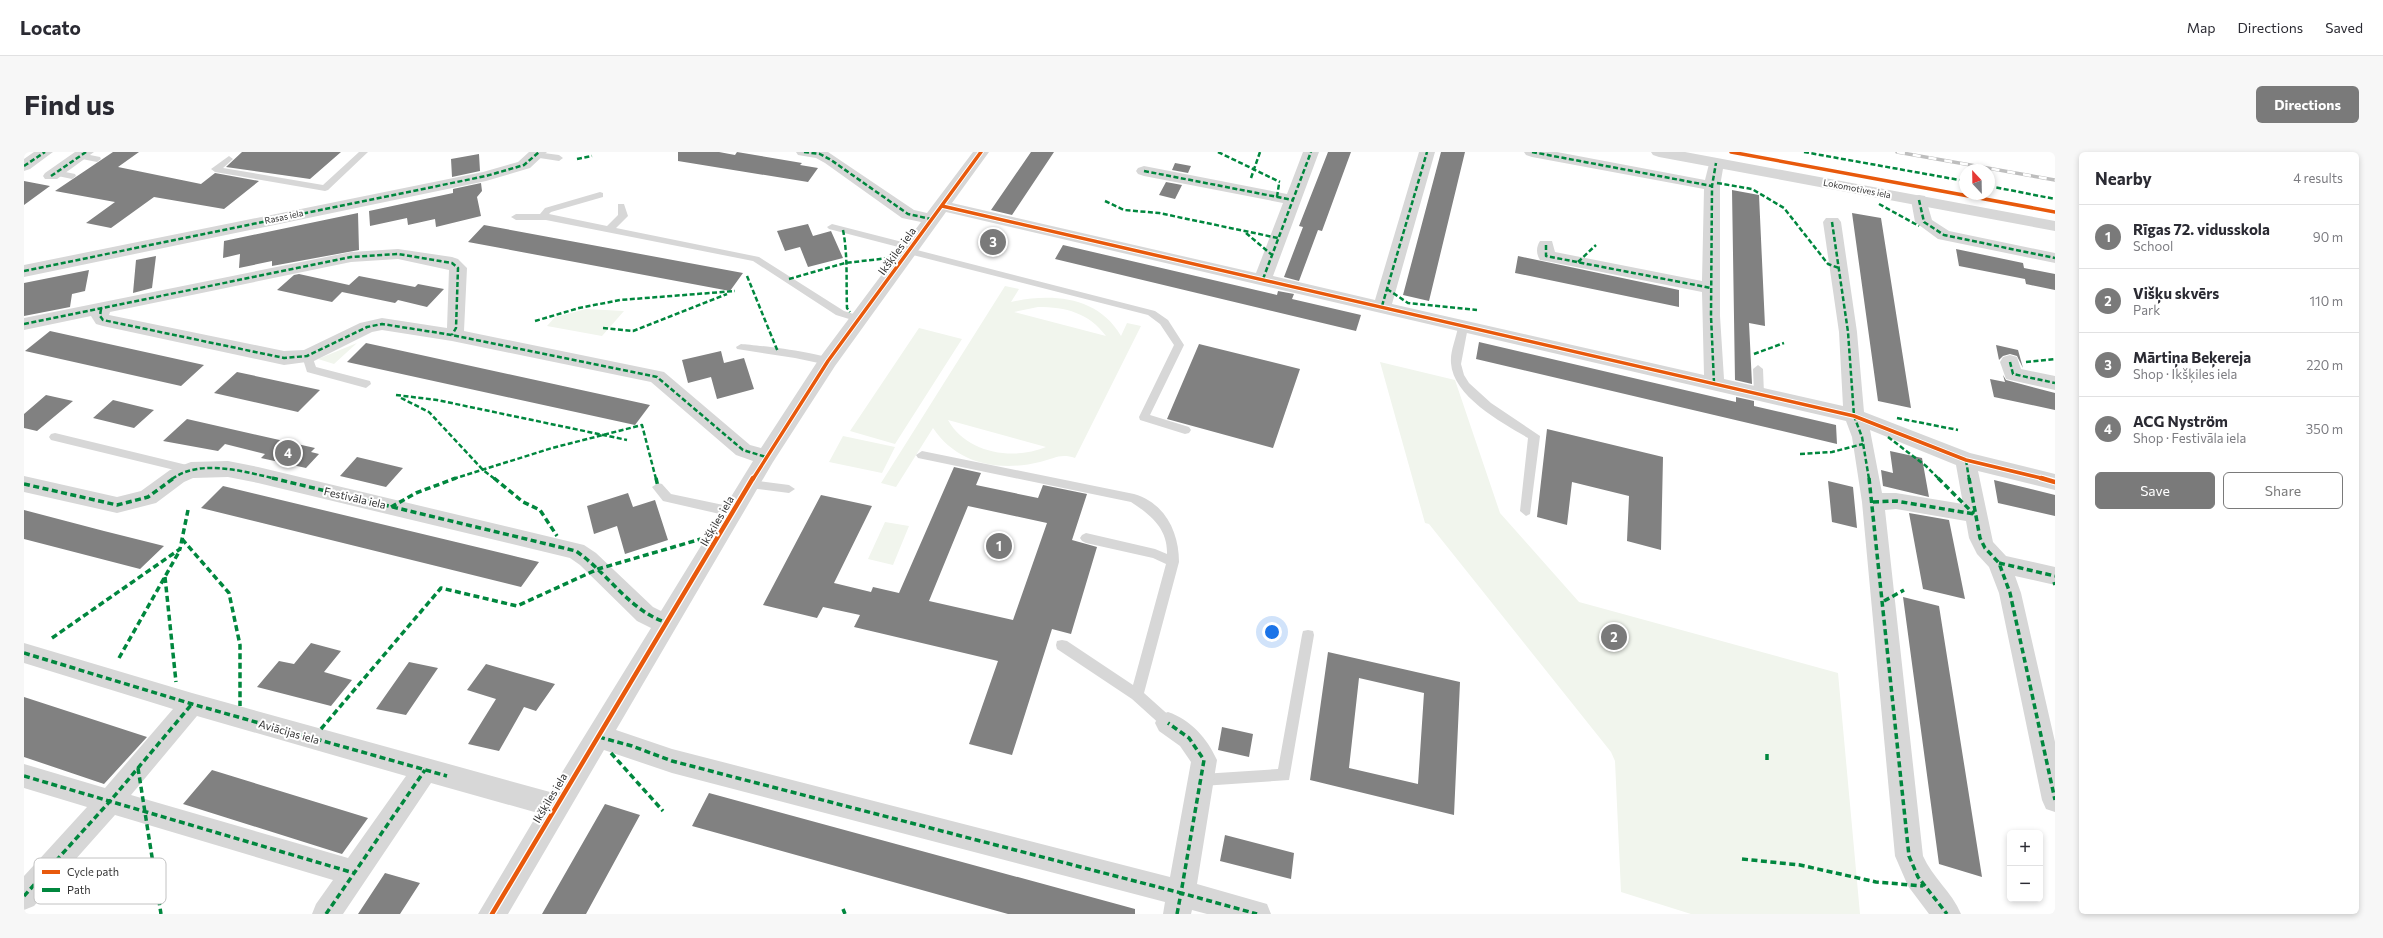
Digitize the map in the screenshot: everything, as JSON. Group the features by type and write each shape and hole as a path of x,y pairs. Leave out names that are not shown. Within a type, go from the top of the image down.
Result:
{"street":[{"path":"24,166 45,152"},
{"path":"804,152 820,154 831,160 908,214 936,213 1263,279 1382,306 1463,327 1714,383 1854,416 1966,460 2055,482"},
{"name":"Ikšķiles iela","path":"492,914 668,623 766,457 828,361 981,152"},
{"path":"1263,279 1311,152"},
{"path":"1382,306 1426,152"},
{"path":"1532,152 1712,186"},
{"name":"Lokomotīves iela","path":"1659,152 2055,226"},
{"name":"Rasas iela","path":"24,271 486,176 524,165 537,154"},
{"path":"59,175 87,156"},
{"path":"1714,383 1711,288 1712,186 1716,163"},
{"path":"1144,171 1293,200"},
{"path":"1918,200 1924,222 1944,235 2055,258"},
{"path":"1832,222 1848,332 1854,416 1862,437 1873,502 1909,856 1918,878 1947,914"},
{"path":"1546,245 1546,256 1711,288"},
{"path":"24,324 351,257 398,254 447,261 458,268 456,328 452,336"},
{"path":"102,309 100,316 104,320 284,358 306,356 367,327 382,324 452,336 657,377 743,450 766,457"},
{"path":"2010,362 2013,374 2055,383"},
{"path":"1966,460 1974,514 1980,538 1985,548 1999,563 2010,593 2055,800"},
{"name":"Festivāla iela","path":"24,484 117,505 148,497 177,476 191,470 228,469 258,475 576,551 588,559 645,614 654,619 668,623"},
{"path":"1873,502 1896,501 1974,514"},
{"path":"1999,563 2055,576"},
{"name":"Aviācijas iela","path":"24,653 192,704 556,806"},
{"path":"58,858 111,800 192,704"},
{"path":"1168,723 1189,738 1204,760 1202,780 1179,904"},
{"path":"599,737 632,746 672,761 1179,904 1257,914"},
{"path":"326,914 425,770"},
{"path":"24,776 111,800 354,873"},
{"path":"24,896 34,885"}],"lane":[{"path":"230,159 215,169 325,188 364,152"},
{"path":"537,154 559,158"},
{"path":"546,217 544,214 548,210 600,195"},
{"path":"608,230 623,216 621,206"},
{"path":"516,217 546,217 756,259 840,313 859,319"},
{"path":"832,227 1150,313 1164,322 1179,345 1144,417 1185,430"},
{"path":"1463,327 1456,364 1462,381 1487,407 1534,436 1526,511"},
{"path":"741,347 795,354 828,361"},
{"path":"306,356 311,369 366,384"},
{"path":"1758,369 1759,394"},
{"path":"55,437 191,470"},
{"path":"922,455 1134,498 1153,510 1165,526 1172,540 1173,562 1137,695"},
{"path":"750,484 790,489"},
{"path":"658,487 667,498 733,512"},
{"path":"1086,538 1155,554 1173,562"},
{"path":"1202,780 1284,775 1308,635"},
{"path":"1062,645 1137,695 1168,723"}],"shaded area":[{"path":"1005,286 1019,289 1011,302 1026,299 1057,298 1087,305 1100,313 1111,323 1121,336 1127,323 1141,326 1075,458 1061,456 1025,465 994,465 980,462 954,450 933,428 896,487 881,483","holes":["1038,307 1058,308 1076,313 1092,322 1106,336 1014,312","948,420 1046,447 1019,453 991,451 978,447 966,440 956,431"]},
{"path":"586,309 624,311 602,336 547,326 555,317"},
{"path":"919,328 962,339 895,444 850,431"},
{"path":"357,343 334,364 318,359"},
{"path":"1380,362 1455,380 1500,513 1579,602 1838,673 1860,914 1691,914 1621,892 1615,761 1611,752 1429,524 1425,523"},
{"path":"843,436 895,447 882,473 829,462"},
{"path":"885,522 909,526 893,565 868,559"}],"building":[{"path":"113,152 139,152 118,167 201,184 215,173 259,181 224,209 154,197 111,228 86,223 115,202 55,191"},
{"path":"242,152 341,152 310,179 226,167"},
{"path":"678,152 719,152 735,155 737,152 802,163 800,165 818,168 808,182 678,161"},
{"path":"1031,152 1054,152 1012,215 991,210"},
{"path":"1328,152 1351,152 1322,231 1318,230 1299,281 1284,277 1303,227 1299,226"},
{"path":"1441,152 1465,152 1429,301 1403,295"},
{"path":"479,154 480,171 452,177 451,159"},
{"path":"1175,163 1191,166 1188,173 1172,170"},
{"path":"24,181 50,186 24,205"},
{"path":"1166,182 1182,185 1175,199 1159,195"},
{"path":"481,183 482,191 477,197 481,216 436,227 435,219 408,225 407,218 370,226 369,211 453,193 453,189"},
{"path":"1732,190 1759,195 1765,326 1749,323 1752,384 1735,380"},
{"path":"358,213 359,250 272,266 272,261 239,268 240,254 223,258 224,241"},
{"path":"1852,213 1881,218 1911,408 1878,401"},
{"path":"808,224 813,236 831,231 843,258 808,267 800,247 785,251 777,231"},
{"path":"484,225 743,273 730,291 468,242"},
{"path":"1063,245 1277,295 1278,291 1294,294 1292,299 1361,315 1356,331 1055,259"},
{"path":"1956,249 2023,263 2024,268 2055,274 2055,290 2026,284 2025,279 1959,266"},
{"path":"156,256 152,288 133,293 136,260"},
{"path":"1518,256 1679,290 1679,307 1515,273"},
{"path":"89,270 85,291 72,294 70,307 24,316 24,283"},
{"path":"299,274 349,285 359,276 415,287 418,284 444,289 427,307 398,300 395,303 342,292 332,302 277,290 294,275"},
{"path":"50,331 204,365 181,386 25,351"},
{"path":"1479,342 1736,402 1736,397 1754,401 1754,406 1836,425 1837,444 1476,359"},
{"path":"366,343 650,405 635,425 347,362"},
{"path":"1199,344 1300,369 1273,448 1167,419"},
{"path":"1996,345 2018,350 2023,368 2017,356 2010,354 2003,356 1999,360"},
{"path":"721,351 724,363 744,358 754,389 717,399 711,377 688,383 682,360"},
{"path":"237,372 320,390 298,412 214,393"},
{"path":"2003,375 2006,380 2055,393 2055,410 1994,397 1990,379 2005,382"},
{"path":"46,395 73,401 37,431 24,428 24,414"},
{"path":"113,400 154,410 134,428 93,418"},
{"path":"187,419 315,448 311,452 319,454 306,468 261,458 265,454 225,444 218,451 163,441"},
{"path":"1547,429 1663,457 1661,550 1627,541 1629,496 1572,482 1567,525 1537,517"},
{"path":"1890,451 1922,458 1929,497 1883,486 1881,470 1893,473"},
{"path":"357,457 403,468 386,487 340,476"},
{"path":"954,467 981,473 976,485 1038,498 1043,485 1087,494 1072,540 1097,547 1071,634 1052,629 1012,755 969,744 998,661 854,627 860,615 823,607 817,618 763,605 821,495 872,506 834,583 871,592 873,587 899,593","holes":["968,506 1047,523 1013,620 929,601"]},
{"path":"1994,480 2055,495 2055,516 1998,503"},
{"path":"1828,481 1853,487 1857,528 1832,522"},
{"path":"223,486 539,562 521,587 201,508"},
{"path":"628,493 633,507 655,500 668,540 625,554 617,526 594,534 587,506"},
{"path":"24,510 164,546 140,569 24,539"},
{"path":"1909,513 1949,520 1965,599 1923,589"},
{"path":"1903,597 1939,606 1982,877 1939,864"},
{"path":"311,643 341,651 324,672 352,680 331,706 257,687 279,661 294,664"},
{"path":"1328,652 1460,682 1454,815 1310,780","holes":["1359,678 1424,693 1418,784 1349,768"]},
{"path":"409,662 438,668 406,715 376,709"},
{"path":"486,664 555,684 536,711 524,707 499,751 468,744 496,699 467,690"},
{"path":"24,697 147,737 104,784 24,757"},
{"path":"1222,727 1253,734 1249,757 1218,750"},
{"path":"212,770 368,818 342,854 183,804"},
{"path":"709,793 1135,909 1135,914 1008,914 692,826"},
{"path":"605,804 640,815 586,914 542,914"},
{"path":"1225,835 1294,853 1291,879 1220,861"},
{"path":"385,873 420,883 400,914 358,914"}],"railway":[{"path":"1897,152 2055,180"}],"marked path":[{"path":"24,166 45,152"},
{"path":"51,176 86,152"},
{"path":"24,271 486,176 524,165 539,152"},
{"path":"804,152 820,154 831,160 908,214 931,219"},
{"path":"1218,152 1280,182"},
{"path":"1251,178 1260,152"},
{"path":"1263,279 1311,152"},
{"path":"1382,306 1427,152"},
{"path":"1532,152 1712,186"},
{"path":"1804,152 1959,180"},
{"path":"577,159 592,156"},
{"path":"1714,383 1711,316 1712,186 1716,163"},
{"path":"1144,171 1293,200"},
{"path":"1717,183 1752,189 1784,208 1828,264 1839,268"},
{"path":"1277,197 1279,184"},
{"path":"1995,187 2055,199"},
{"path":"1919,200 1924,222 1944,235 2055,258"},
{"path":"1105,201 1124,210 1159,213 1278,238"},
{"path":"1879,204 1919,226"},
{"path":"1832,222 1848,332 1854,416 1862,437 1873,502 1909,856 1918,877 1947,914"},
{"path":"843,230 847,250 845,263 847,308 850,312"},
{"path":"1246,233 1272,255"},
{"path":"1546,245 1546,256 1711,288"},
{"path":"1578,262 1596,245"},
{"path":"24,324 351,257 398,254 452,263 458,268 456,328 452,335"},
{"path":"789,279 845,263 889,258"},
{"path":"747,276 778,352"},
{"path":"1387,289 1408,303 1477,310"},
{"path":"535,321 579,308 620,300 735,291"},
{"path":"603,328 633,331 727,294"},
{"path":"101,309 100,316 103,320 284,358 307,356 367,327 382,324 452,335 657,377 743,450 766,457"},
{"path":"1754,354 1784,343"},
{"path":"2026,362 2055,359"},
{"path":"2010,362 2013,374 2055,383"},
{"path":"396,395 437,400 627,440"},
{"path":"401,398 429,412 483,470 523,502 540,510 557,536"},
{"path":"1897,418 1958,430"},
{"path":"391,507 399,501 416,493 463,476 575,442 642,425 658,487"},
{"path":"1888,437 1926,466 1974,514"},
{"path":"1800,454 1832,452 1863,444"},
{"path":"1966,460 1980,538 1985,548 1999,563 2010,593 2055,800"},
{"path":"24,484 117,505 148,497 177,476 191,470 228,469 258,475 576,551 588,559 645,614 654,619 668,623"},
{"path":"1873,502 1896,501 1974,514"},
{"path":"52,638 180,549 188,510"},
{"path":"182,539 229,593 240,645 240,706"},
{"path":"321,729 441,588 517,606 598,569 701,539"},
{"path":"119,658 180,550"},
{"path":"1999,563 2055,576"},
{"path":"165,577 176,682"},
{"path":"1884,601 1904,590"},
{"path":"24,653 192,704 447,776"},
{"path":"58,858 111,800 192,704"},
{"path":"599,737 632,746 672,761 1181,893 1202,780 1204,760 1189,738 1168,723"},
{"path":"611,753 663,811"},
{"path":"1767,754 1767,763"},
{"path":"138,768 152,858"},
{"path":"326,914 425,770"},
{"path":"24,776 354,873"},
{"path":"1742,859 1800,865 1876,882 1923,886"},
{"path":"24,896 34,885"},
{"path":"1177,914 1181,893 1257,914"},
{"path":"159,904 161,914"},
{"path":"843,909 845,914"}],"cycle path":[{"path":"492,914 766,457 828,361 981,152"},
{"path":"1731,152 2055,212"},
{"path":"942,206 1854,416 1966,460 2055,482"}],"place":[{"name":"Mārtiņa Beķereja","path":"993,242"},
{"name":"ACG Nyström","path":"288,453"},
{"name":"Rīgas 72. vidusskola","path":"999,546"},
{"name":"Višķu skvērs","path":"1614,637"}]}
